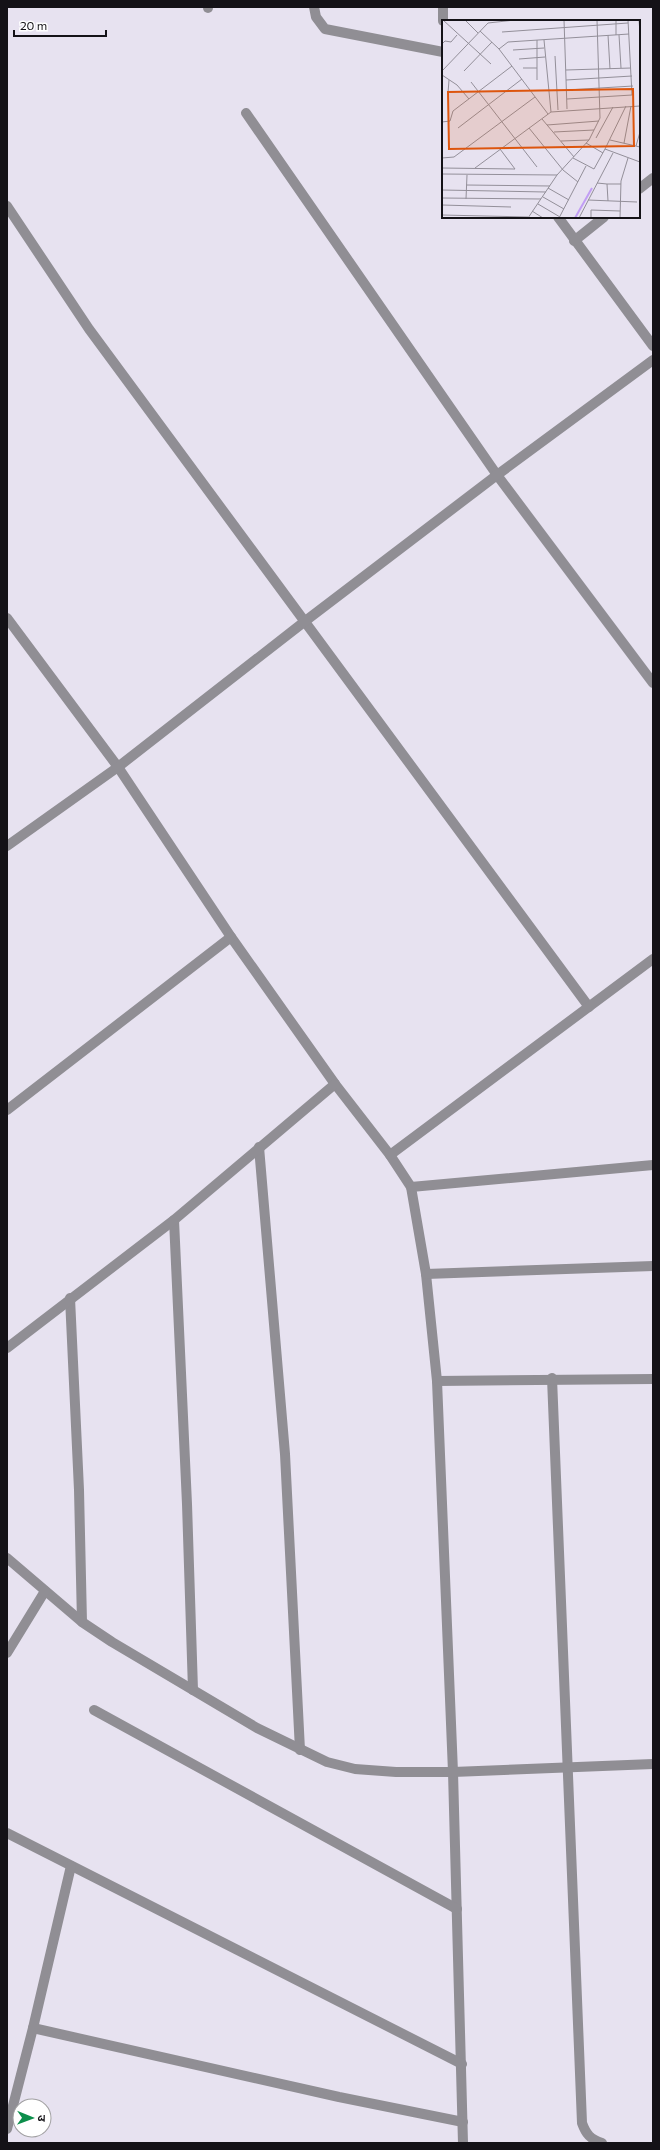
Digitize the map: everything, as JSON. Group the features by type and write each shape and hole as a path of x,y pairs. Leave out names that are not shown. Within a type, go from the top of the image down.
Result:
{"street":[{"path":"314,7 316,17 325,29 442,52"},
{"path":"443,7 443,20"},
{"path":"246,113 497,475 653,683"},
{"path":"640,188 653,178"},
{"path":"7,206 89,329 589,1007"},
{"path":"559,218 574,241 653,346"},
{"path":"574,241 603,218"},
{"path":"7,846 118,767 304,622 497,475 653,360"},
{"path":"7,618 118,767 231,936 335,1084 390,1155 411,1187 426,1274 437,1381 453,1772 463,2143"},
{"path":"7,1110 231,936"},
{"path":"390,1155 653,960"},
{"path":"7,1348 70,1298 174,1220 335,1084"},
{"path":"259,1147 285,1454 300,1750"},
{"path":"411,1187 653,1165"},
{"path":"174,1220 187,1504 193,1690"},
{"path":"426,1274 653,1266"},
{"path":"70,1298 79,1490 82,1622"},
{"path":"437,1381 552,1378 653,1379"},
{"path":"552,1378 582,2123 586,2134 594,2140 602,2143"},
{"path":"7,1558 82,1622 257,1728 327,1762 355,1769 396,1772 453,1772 653,1764"},
{"path":"7,1652 45,1591"},
{"path":"94,1710 457,1909"},
{"path":"7,1834 462,2064"},
{"path":"7,2129 33,2028 71,1866"},
{"path":"33,2028 339,2097 462,2122"}]}
